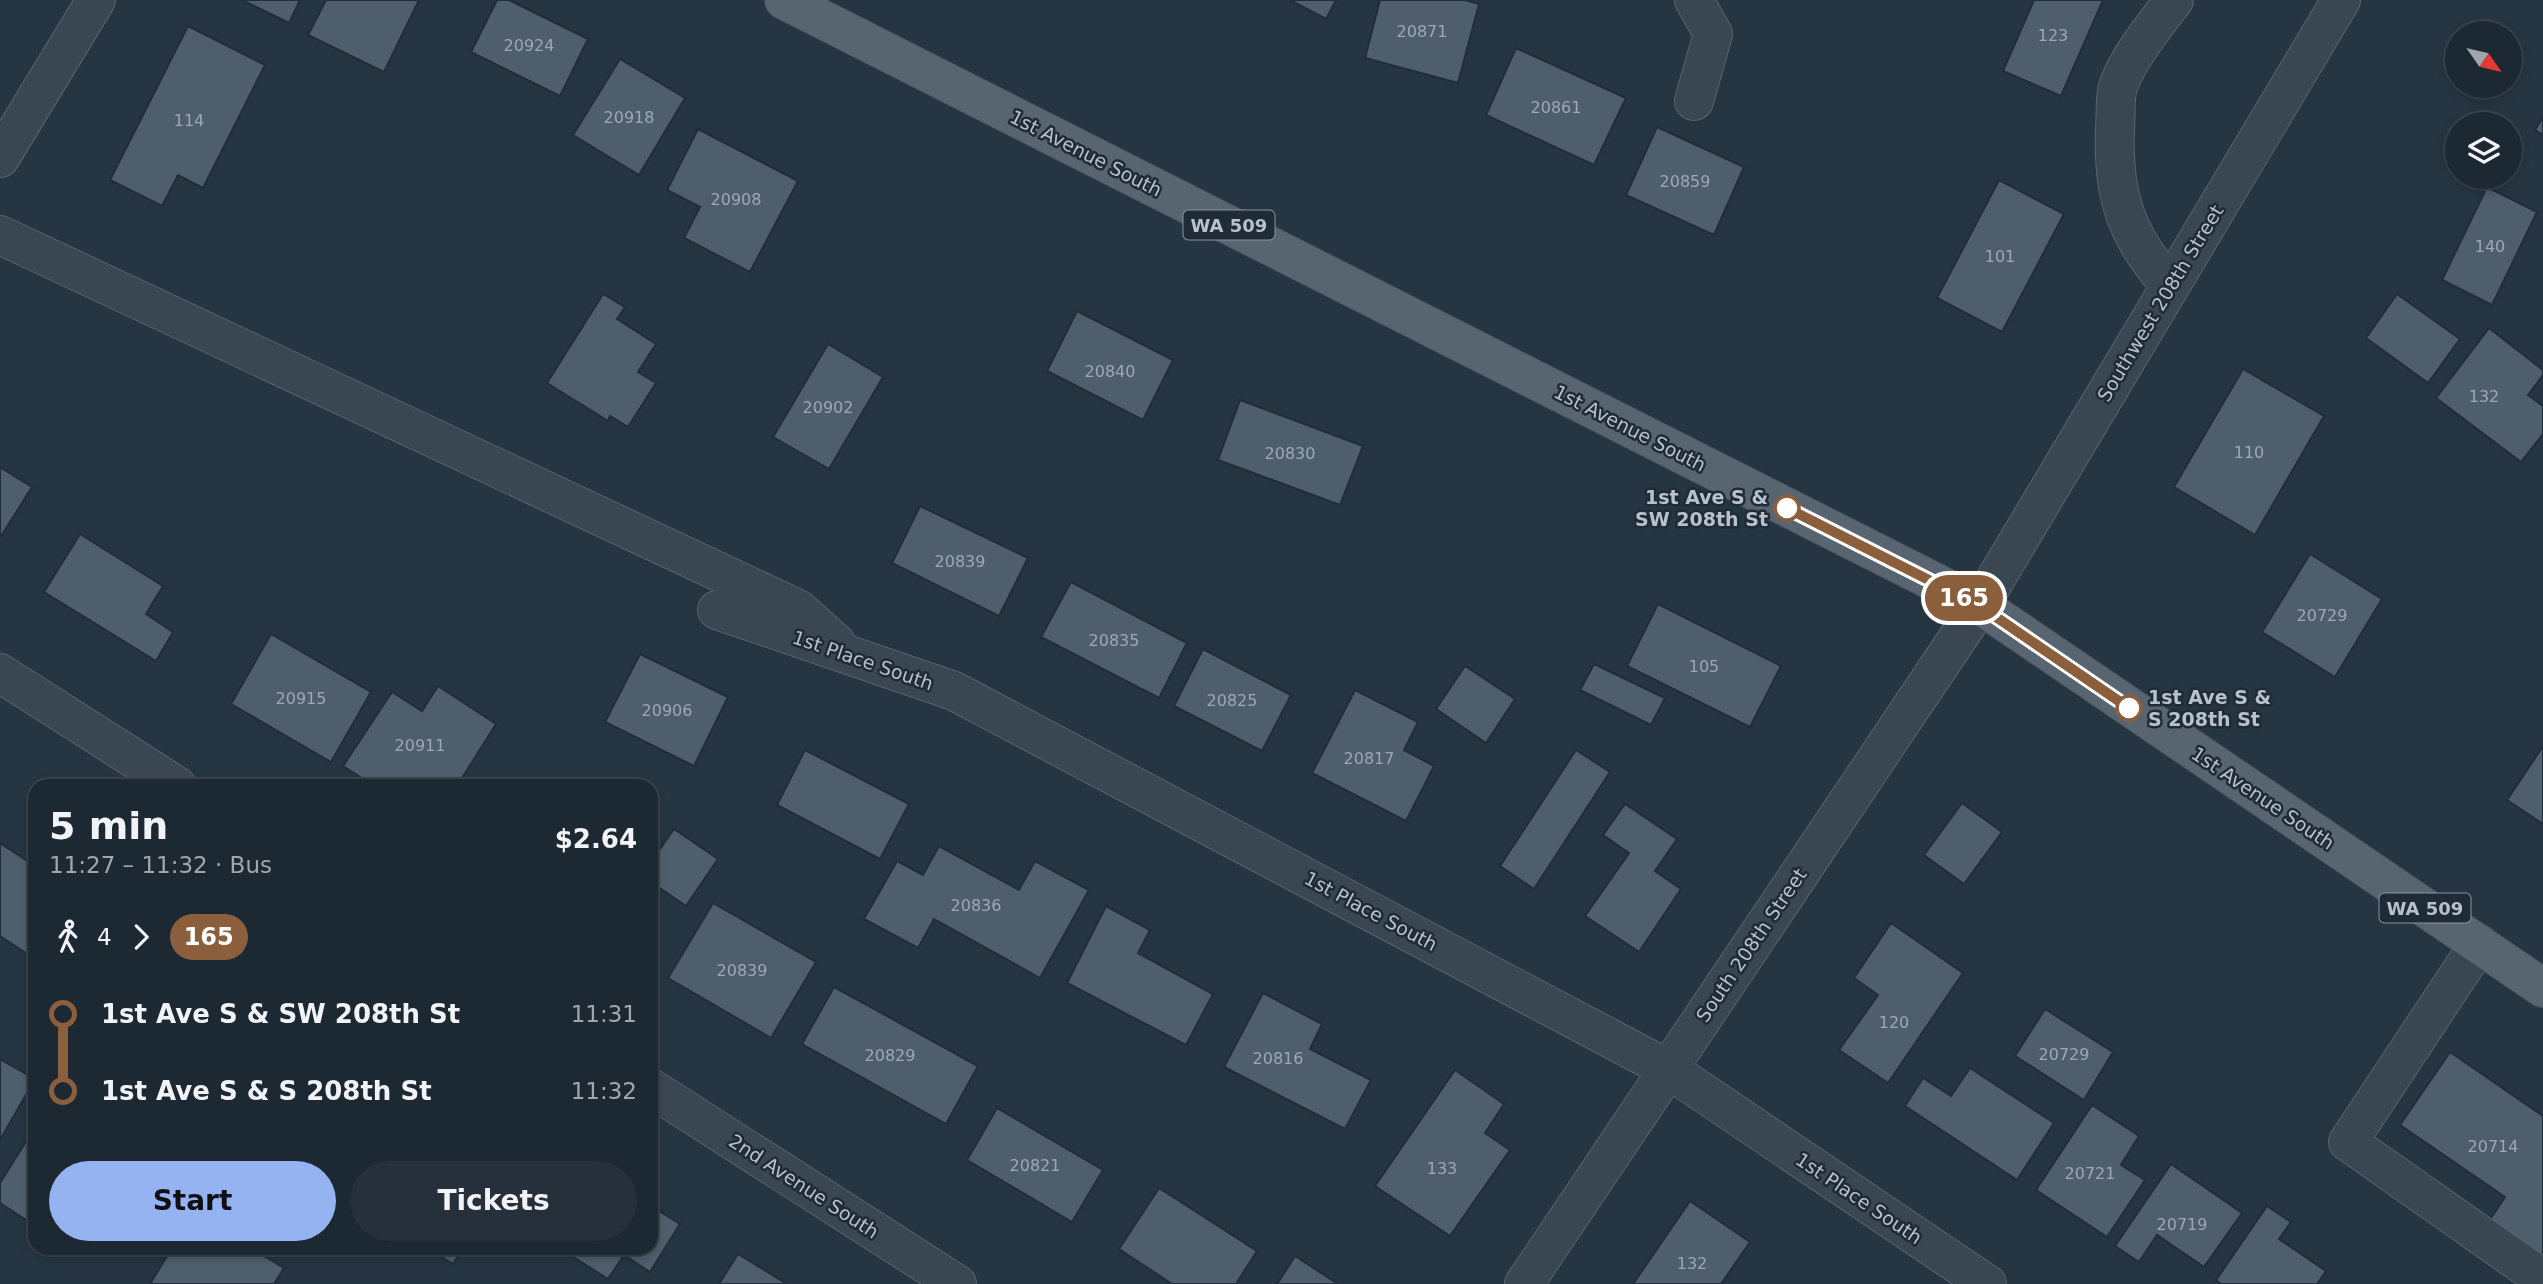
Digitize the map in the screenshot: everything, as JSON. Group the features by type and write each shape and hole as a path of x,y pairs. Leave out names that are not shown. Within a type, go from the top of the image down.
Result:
{"main road":[{"name":"1st Avenue South","path":"784,0 1980,606 2543,988"}],"street":[{"path":"0,158 96,0"},
{"path":"1694,0 1713,34 1694,101"},
{"path":"2170,285 2144,256 2124,215 2113,162 2117,89 2148,32 2174,0"},
{"name":"Southwest 208th Street","path":"1980,606 2340,0"},
{"path":"0,235 798,609 826,632 847,655"},
{"name":"South 208th Street","path":"1524,1284 1980,606"},
{"name":"1st Place South","path":"717,610 954,691 1668,1069 1987,1284"},
{"path":"0,673 166,779"},
{"path":"2479,944 2348,1142 2543,1279"},
{"name":"2nd Avenue South","path":"658,1092 957,1284"}],"building":[{"path":"242,0 300,0 289,23"},
{"path":"326,0 419,0 384,72 308,35"},
{"path":"497,0 509,0 588,39 560,96 471,52"},
{"path":"1290,0 1336,0 1326,19"},
{"path":"1380,0 1465,0 1479,4 1458,83 1365,58"},
{"path":"2034,0 2103,0 2061,96 2003,71"},
{"path":"188,26 265,65 203,188 178,175 162,206 110,180"},
{"path":"1516,48 1626,98 1594,165 1486,115"},
{"path":"620,59 685,98 639,175 573,135"},
{"path":"2543,117 2543,135 2535,130"},
{"path":"1657,127 1744,167 1714,235 1626,195"},
{"path":"698,129 798,181 750,272 684,238 700,207 667,190"},
{"path":"1999,180 2064,214 2002,332 1937,298"},
{"path":"2486,189 2537,212 2492,305 2442,280"},
{"path":"603,294 625,307 617,319 656,344 638,372 656,383 628,427 610,416 608,421 547,383"},
{"path":"2397,294 2460,339 2428,383 2366,338"},
{"path":"1077,311 1173,360 1143,420 1047,371"},
{"path":"2489,328 2543,370 2543,375 2528,395 2543,406 2543,434 2521,462 2436,398"},
{"path":"828,344 883,377 829,469 773,437"},
{"path":"2243,369 2324,416 2255,535 2174,487"},
{"path":"1240,400 1363,446 1340,505 1218,460"},
{"path":"0,467 32,487 0,538"},
{"path":"920,506 1028,558 999,616 892,563"},
{"path":"80,534 163,586 146,614 173,632 156,661 44,592"},
{"path":"2310,554 2382,599 2335,677 2262,632"},
{"path":"1071,582 1187,643 1159,698 1041,637"},
{"path":"1658,604 1781,666 1750,727 1627,666"},
{"path":"271,634 371,692 331,762 231,704"},
{"path":"1203,649 1291,695 1262,751 1174,706"},
{"path":"640,654 728,697 694,766 605,722"},
{"path":"1594,664 1665,698 1651,725 1580,690"},
{"path":"1465,666 1515,699 1486,743 1436,709"},
{"path":"438,686 496,724 461,779 363,779 343,766 392,692 422,711"},
{"path":"1355,690 1418,722 1404,750 1434,766 1406,821 1312,773"},
{"path":"2543,746 2543,824 2507,800"},
{"path":"805,750 909,804 880,859 777,805"},
{"path":"1576,750 1610,772 1534,889 1500,866"},
{"path":"1962,803 2002,832 1964,884 1924,855"},
{"path":"1625,804 1677,839 1655,871 1681,889 1639,952 1585,916 1629,853 1603,835"},
{"path":"674,829 718,859 686,906 658,887 658,852"},
{"path":"0,843 28,861 28,954 0,936"},
{"path":"939,846 1019,890 1035,861 1089,890 1040,978 934,919 918,948 864,919 897,861 923,875"},
{"path":"713,903 816,962 771,1038 668,978"},
{"path":"1106,906 1150,930 1138,953 1213,994 1186,1045 1067,983"},
{"path":"1891,923 1963,973 1888,1083 1839,1050 1878,995 1854,978"},
{"path":"834,987 978,1066 946,1124 802,1044"},
{"path":"1263,993 1322,1024 1310,1049 1371,1080 1345,1129 1224,1067"},
{"path":"2045,1009 2113,1052 2084,1100 2015,1056"},
{"path":"2450,1052 2543,1116 2543,1256 2489,1221 2505,1197 2400,1125"},
{"path":"0,1059 28,1075 28,1091 0,1140"},
{"path":"1970,1068 2054,1123 2017,1180 1905,1106 1923,1078 1951,1096"},
{"path":"1455,1070 1504,1104 1485,1133 1510,1150 1450,1236 1375,1186"},
{"path":"2092,1105 2139,1136 2121,1165 2145,1180 2107,1237 2036,1190"},
{"path":"997,1108 1103,1170 1072,1222 967,1160"},
{"path":"28,1138 26,1220 0,1203 0,1183"},
{"path":"2171,1164 2242,1213 2204,1267 2157,1235 2139,1262 2115,1246"},
{"path":"1159,1188 1257,1251 1236,1284 1172,1284 1119,1249"},
{"path":"1690,1201 1750,1242 1721,1284 1633,1284"},
{"path":"2267,1206 2291,1222 2279,1239 2326,1271 2317,1284 2221,1284 2216,1280"},
{"path":"658,1210 680,1224 650,1272 624,1255 658,1255"},
{"path":"738,1254 787,1284 719,1284"},
{"path":"168,1255 263,1255 284,1268 274,1284 150,1284"},
{"path":"438,1255 459,1255 453,1264"},
{"path":"570,1255 624,1255 608,1279"},
{"path":"1295,1256 1338,1284 1277,1284"}],"bus line":[{"name":"165","path":"1787,508 1980,606 2129,708"}],"place":[{"name":"1st Ave S & SW 208th St","path":"1787,508"},
{"name":"1st Ave S & S 208th St","path":"2129,708"}]}
